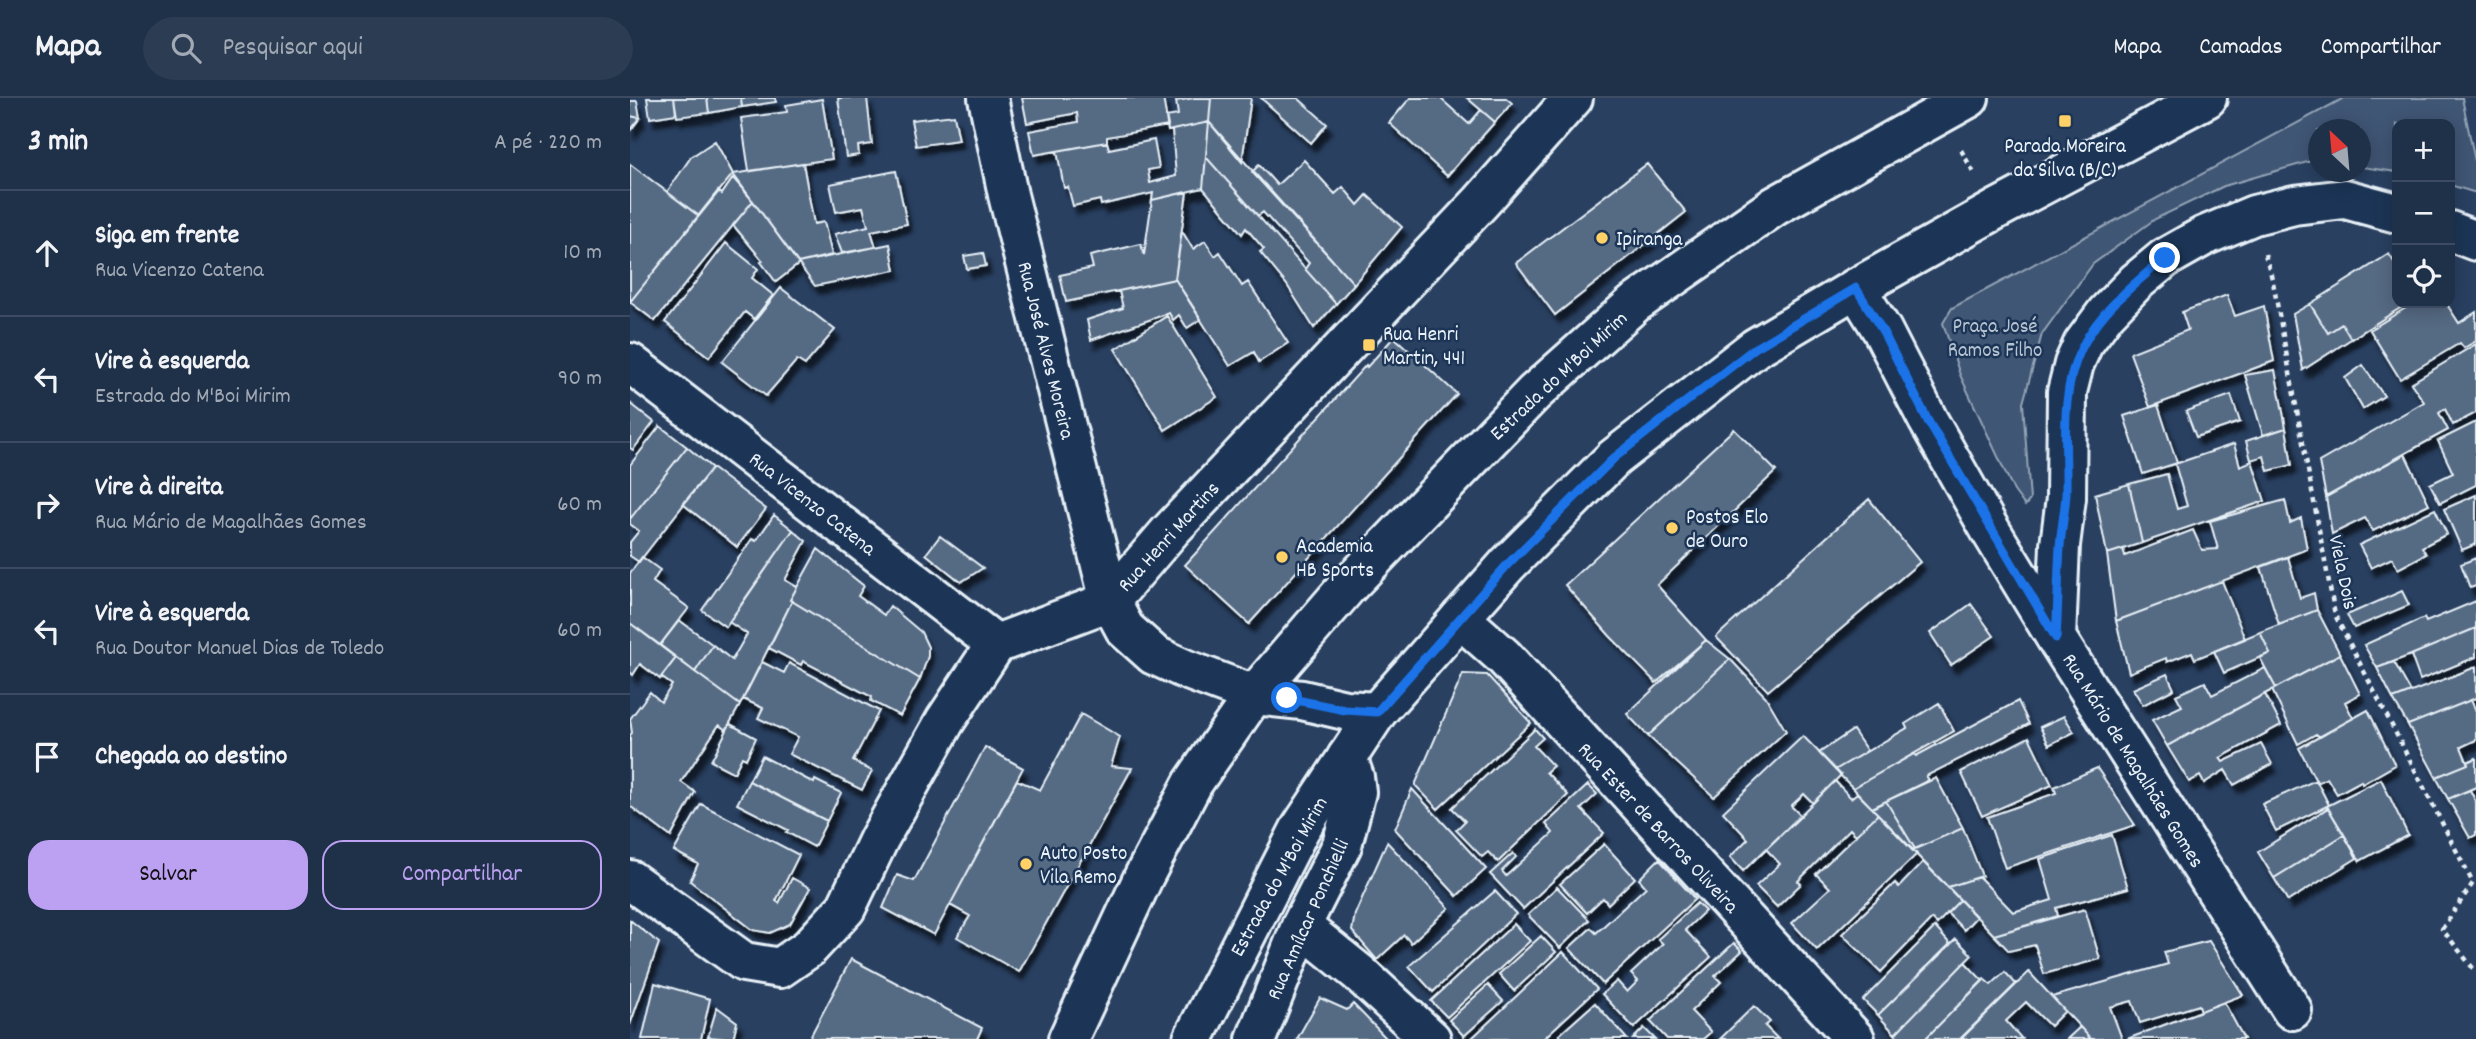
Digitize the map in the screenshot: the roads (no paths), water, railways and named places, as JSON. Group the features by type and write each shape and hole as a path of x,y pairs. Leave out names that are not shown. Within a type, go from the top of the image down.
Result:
{"street":[{"name":"Rua José Alves Moreira","path":"988,98 1008,195 1110,601"},
{"name":"Rua Henri Martins","path":"996,644 1110,601 1171,530 1481,202 1573,98"},
{"name":"Estrada do M'Boi Mirim","path":"1194,1039 1300,829 1377,712 1508,564 1614,458 1755,348 1997,209 2207,98"},
{"name":"Estrada do M'Boi Mirim","path":"1068,1039 1132,900 1187,794 1254,695 1346,588 1534,393 1634,304 1775,206 1953,106"},
{"path":"2056,638 2060,545 2066,498 2067,393 2074,364 2083,344 2106,313 2136,282 2165,258 2204,236 2254,215 2294,205 2345,199 2392,212"},
{"path":"2455,233 2476,241"},
{"name":"Rua Mário de Magalhães Gomes","path":"1856,288 1882,330 1941,444 2056,638 2292,1010"},
{"name":"Rua Vicenzo Catena","path":"630,363 996,644"},
{"path":"1110,601 1125,629 1154,655 1254,695 1302,700 1345,710 1377,712"},
{"name":"Rua Ester de Barros Oliveira","path":"1460,618 1504,657 1855,1039"},
{"path":"630,880 744,962 780,968 809,948 846,908 879,839 945,721 996,644"},
{"name":"Rua Amílcar Ponchielli","path":"1256,1039 1301,926 1342,845 1356,792 1347,757"},
{"path":"1301,926 1359,973 1431,1039"}],"place":[{"name":"Parada Moreira da Silva (B/C)","path":"2065,121"},
{"name":"Ipiranga","path":"1602,238"},
{"name":"Rua Henri Martin, 441","path":"1369,345"},
{"name":"Postos Elo de Ouro","path":"1672,528"},
{"name":"Academia HB Sports","path":"1282,557"},
{"name":"Auto Posto Vila Remo","path":"1026,864"}],"park label":[{"name":"Praça José Ramos Filho","path":"1995,337"}]}
